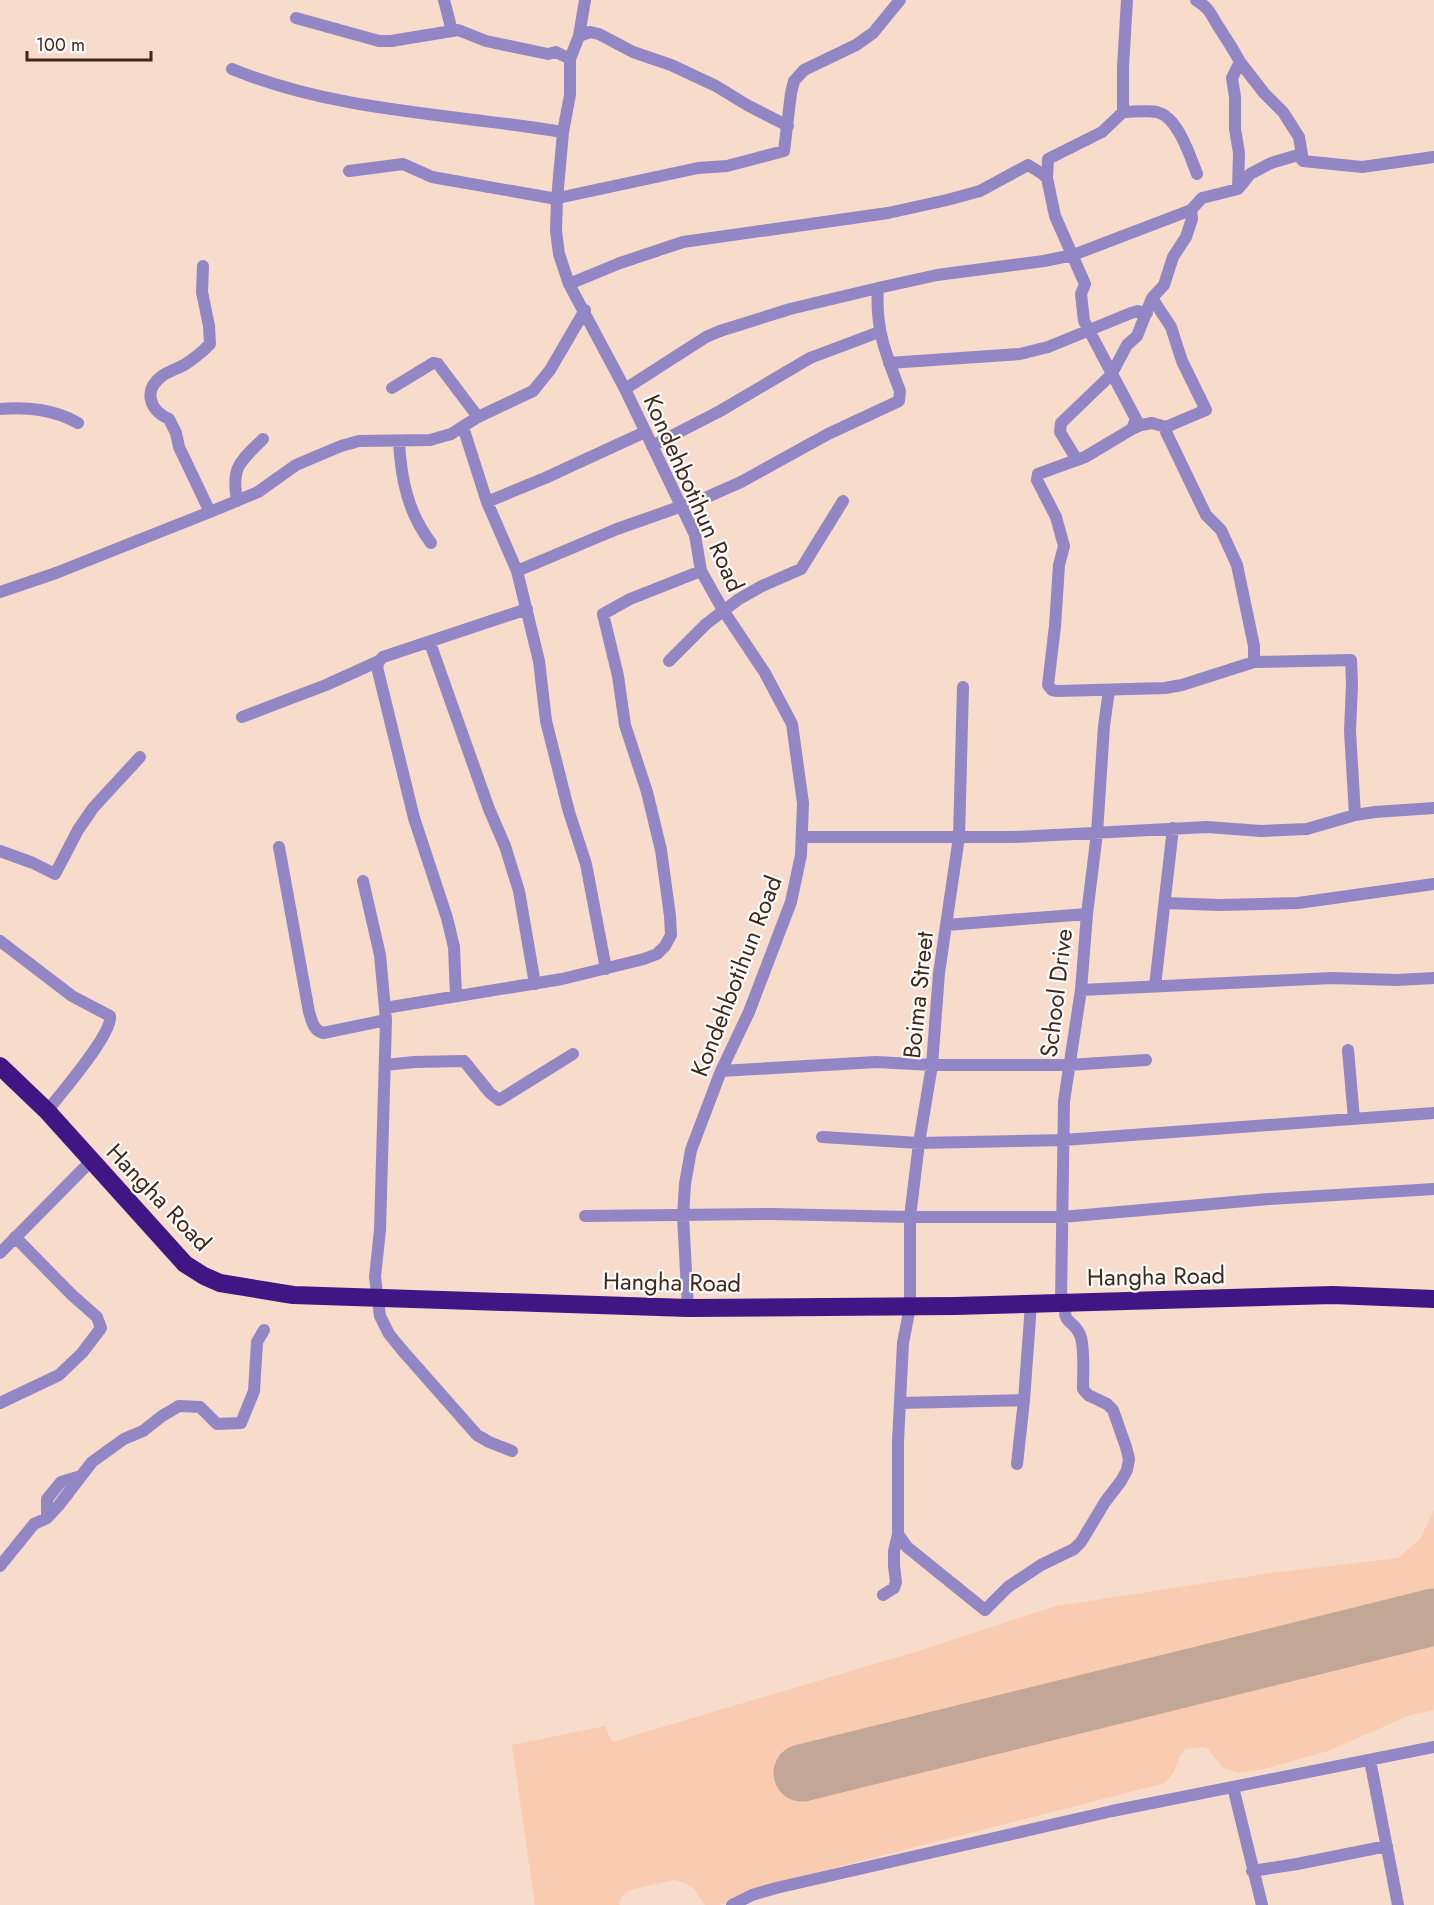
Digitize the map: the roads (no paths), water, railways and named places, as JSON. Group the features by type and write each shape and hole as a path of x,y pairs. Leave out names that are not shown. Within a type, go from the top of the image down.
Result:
{"highway":[{"name":"Hangha Road","path":"0,1066 46,1111 185,1264 220,1283 293,1295 688,1308 1031,1304 1333,1295 1434,1299"}],"street":[{"path":"444,0 452,31"},
{"path":"296,18 379,41 458,30 486,41 548,54 556,52 570,59 579,36 585,0"},
{"path":"349,171 402,164 432,177 558,199 699,168 727,166 780,153 784,151 794,81 804,70 856,45 873,33 900,0"},
{"path":"1123,112 1127,0"},
{"path":"1196,0 1213,15 1218,28 1230,43 1240,62 1264,93 1283,112 1299,136 1303,161"},
{"path":"579,36 590,32 599,34 633,52 671,65 716,86 788,126"},
{"name":"Kondehbotihun Road","path":"570,59 570,95 563,132 556,242 569,284 585,310 625,389 695,536 701,571 723,610 765,673 792,724 803,803 798,875 791,902 749,1012 721,1071 691,1150 685,1184 683,1216 688,1308"},
{"path":"1238,189 1239,153 1232,78 1240,62"},
{"path":"232,69 288,89 365,105 563,132"},
{"path":"1131,429 1136,419 1084,321 1081,294 1085,284 1055,216 1047,178 1048,159 1102,132 1123,112 1158,112 1172,122 1185,144 1197,174"},
{"path":"625,389 706,337 720,331 790,309 937,275 1073,255 1191,210 1202,198 1238,189 1250,174 1271,163 1298,156 1303,161 1362,167 1434,157"},
{"path":"569,284 620,263 683,242 888,213 980,192 1028,165 1047,178"},
{"path":"1077,460 1060,432 1061,423 1112,375 1127,345 1137,336 1152,298 1164,285 1173,258 1186,237 1192,219 1191,210"},
{"path":"203,266 202,292 210,326 210,344 200,355 163,375 149,393 151,404 160,415 170,419 179,447 210,512"},
{"path":"517,572 617,529 681,507 741,482 828,434 899,401 900,392 879,332 878,288"},
{"path":"1152,298 1171,327 1182,361 1206,410 1166,427 1147,423 1131,429 1077,460 1038,474 1037,480 1056,517 1064,546 1059,566 1048,685 1052,690 1058,691 1182,685 1254,662 1350,660 1352,684 1350,731 1355,815"},
{"path":"0,592 66,569 237,501 258,492 296,465 341,446 359,441 399,442 441,438 478,417 533,391 550,370 585,310"},
{"path":"889,363 1020,354 1048,347 1088,329 1138,311 1147,312"},
{"path":"652,446 720,411 810,358 879,332"},
{"path":"392,388 433,363 438,364 478,417"},
{"path":"0,409 21,407 45,410 66,416 78,423"},
{"path":"463,427 487,502 517,572 539,661 546,722 569,812 586,864 606,969"},
{"path":"1166,427 1166,432 1206,515 1221,530 1237,565 1254,646 1254,662"},
{"path":"487,502 645,432"},
{"path":"237,501 234,484 236,468 263,439"},
{"path":"399,442 402,480 408,500 414,516 431,543"},
{"path":"669,661 723,610 762,586 801,569 843,501"},
{"path":"279,847 309,1011 318,1032 323,1033 456,996 535,984 606,969 657,954 671,935 667,882 647,792 625,725 617,668 603,614 630,599 701,571"},
{"path":"242,717 326,685 379,661 383,657 526,609"},
{"path":"430,642 489,809 505,846 519,891 535,984"},
{"path":"379,661 377,667 414,818 447,918 454,947 456,996"},
{"name":"Boima Street","path":"883,1595 894,1588 896,1582 894,1551 898,1534 898,1465 903,1343 910,1306 910,1217 932,1065 939,973 959,837 963,687"},
{"name":"School Drive","path":"898,1534 907,1547 985,1610 1008,1587 1050,1559 1074,1549 1088,1533 1105,1502 1121,1482 1127,1470 1129,1459 1113,1410 1107,1404 1088,1395 1083,1389 1081,1337 1065,1317 1064,1311 1062,1217 1064,1101 1081,990 1109,690"},
{"path":"0,851 55,874 78,830 93,808 140,758"},
{"path":"802,837 1014,837 1206,827 1261,831 1307,829 1355,815 1434,808"},
{"path":"1155,986 1173,828"},
{"path":"363,881 380,955 386,1014 380,1230 375,1277 380,1316 389,1334 402,1350 477,1435 512,1451"},
{"path":"1165,903 1220,905 1298,903 1434,884"},
{"path":"946,925 1087,914"},
{"path":"0,942 72,996 110,1016 109,1026 95,1048 46,1111"},
{"path":"1081,990 1332,978 1397,980 1434,978"},
{"path":"1348,1050 1354,1119"},
{"path":"385,1065 464,1061 490,1093 499,1100 573,1054"},
{"path":"721,1071 876,1062 932,1065 1068,1065 1146,1060"},
{"path":"822,1137 920,1143 1064,1140 1434,1113"},
{"path":"0,1253 91,1161"},
{"path":"585,1216 772,1214 1062,1217 1269,1199 1434,1190"},
{"path":"0,1403 64,1371 82,1353 101,1328 97,1317 15,1237"},
{"path":"1017,1464 1031,1304"},
{"path":"0,1566 34,1524 47,1518 92,1462 124,1439 143,1431 162,1416 179,1406 200,1407 217,1424 241,1423 254,1391 257,1342 264,1330"},
{"path":"900,1404 1024,1400"},
{"path":"732,1905 752,1895 776,1888 1112,1811 1434,1747"},
{"path":"1370,1760 1398,1905"},
{"path":"1233,1787 1262,1905"},
{"path":"1252,1871 1387,1846"}]}
